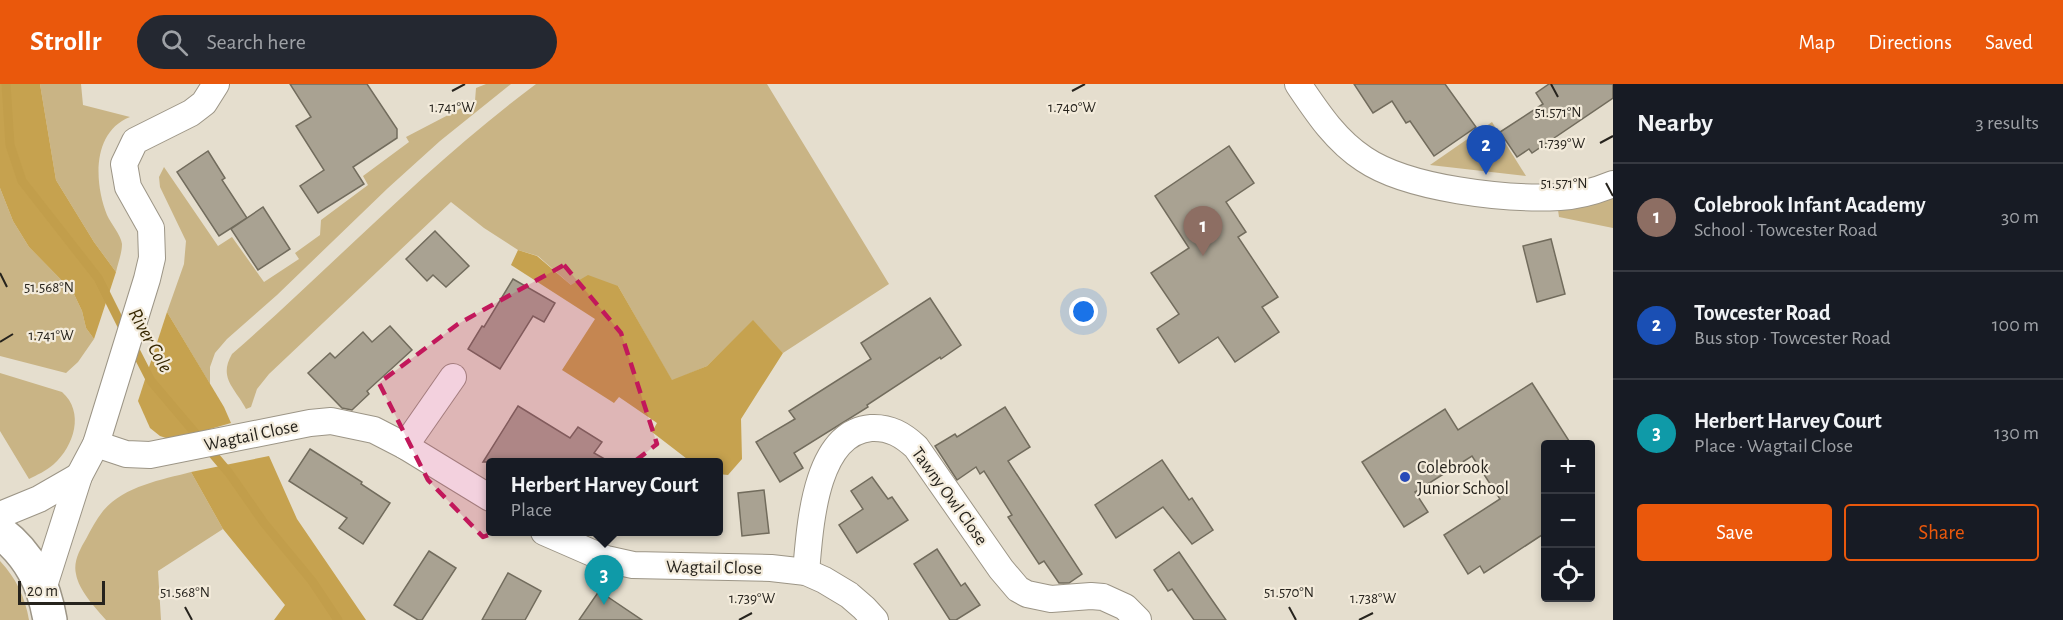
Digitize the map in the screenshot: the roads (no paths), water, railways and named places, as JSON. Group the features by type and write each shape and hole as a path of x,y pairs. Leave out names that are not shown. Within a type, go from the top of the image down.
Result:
{"main road":[{"path":"0,532 32,565 46,605"}],"street":[{"path":"46,605 79,476 96,444 152,258 151,228 128,187 124,164 135,141 191,113 204,103 216,84"},
{"path":"1298,84 1336,136 1364,159 1395,176 1493,195 1538,198 1562,197 1613,184"},
{"path":"405,446 453,377"},
{"name":"Wagtail Close","path":"96,444 126,454 138,455 176,451 236,436 332,421 374,430 405,446 486,496"},
{"name":"Tawny Owl Close","path":"806,572 813,507 829,460 835,449 851,434 868,428 878,428 898,433 916,447 1001,569 1018,589 1028,594 1051,599 1102,597 1125,608 1138,620"},
{"path":"0,515 39,499 79,476"},
{"name":"Wagtail Close","path":"555,536 606,560 633,565 771,568 806,572 849,595 875,620"}],"waterway":[{"name":"River Cole","path":"6,84 10,145 22,181 98,278 125,332"},
{"name":"River Cole","path":"132,344 151,381 229,473 264,523 312,581 338,620"}],"place":[{"name":"Towcester Road","path":"1486,175"},
{"name":"Colebrook Infant Academy","path":"1203,256"},
{"name":"Colebrook Junior School","path":"1405,477"},
{"name":"Herbert Harvey Court","path":"604,605"}]}
